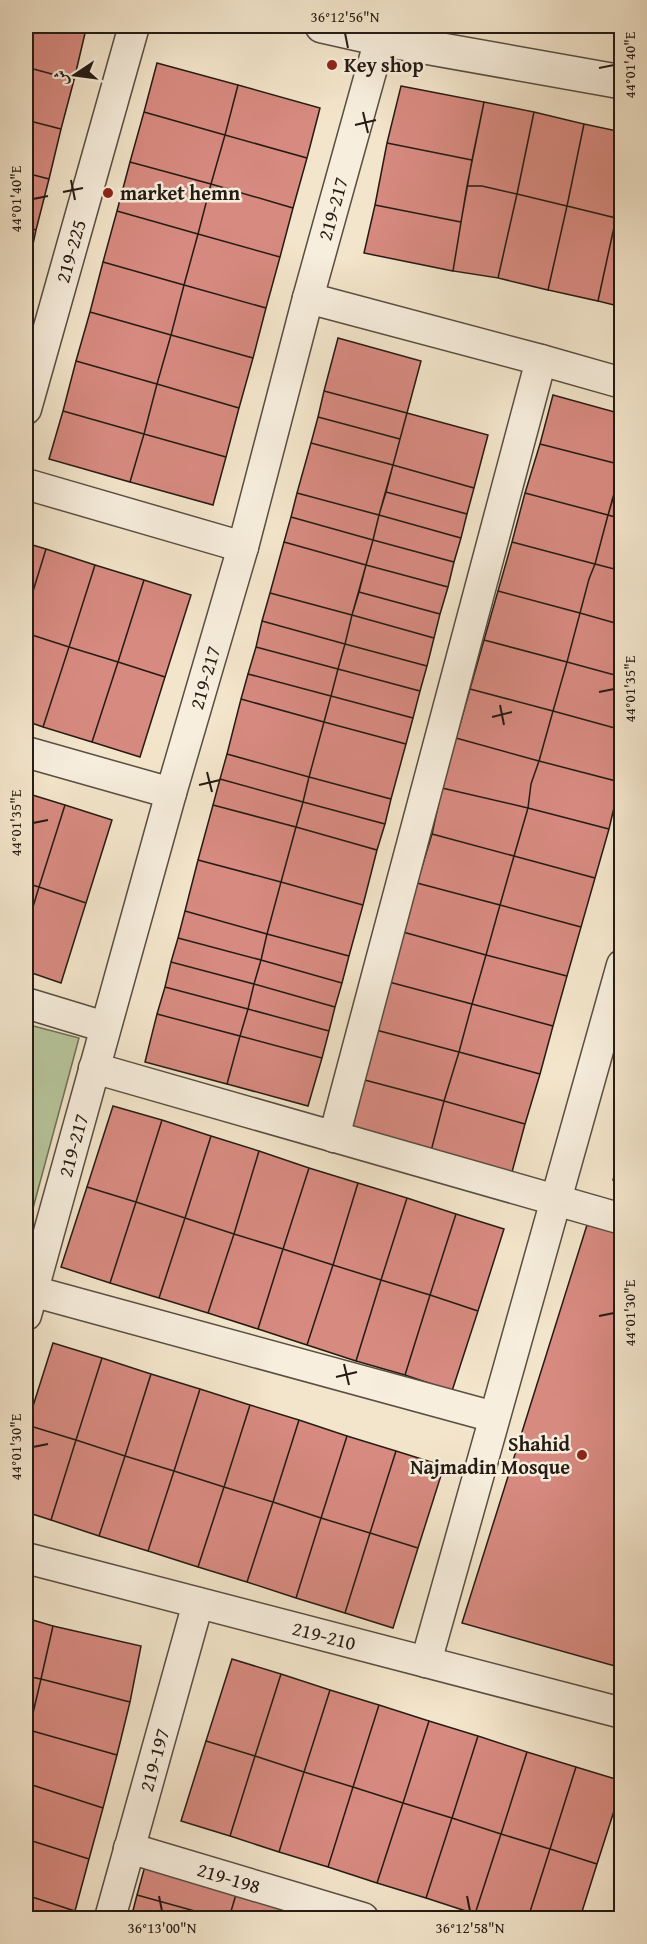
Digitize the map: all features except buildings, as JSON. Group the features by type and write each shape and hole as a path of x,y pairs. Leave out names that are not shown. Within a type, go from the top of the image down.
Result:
{"street":[{"name":"219-225","path":"26,409 134,26"},
{"path":"322,26 380,39 621,82"},
{"name":"219-217","path":"29,1303 171,793 243,547 308,298 380,39"},
{"path":"308,298 621,383"},
{"path":"334,1137 541,360"},
{"path":"26,484 243,547"},
{"path":"26,752 171,793"},
{"path":"426,1662 621,965"},
{"path":"26,1003 105,1027"},
{"path":"94,1068 621,1219"},
{"path":"29,1303 494,1417"},
{"name":"219-210","path":"26,1558 621,1713"},
{"name":"219-197","path":"110,1918 198,1604"},
{"name":"219-198","path":"129,1848 363,1918"}],"green space":[{"path":"26,1024 79,1038 29,1223 26,1222"}],"place":[{"name":"Key shop","path":"332,65"},
{"name":"market hemn","path":"108,193"},
{"name":"Shahid Najmadin Mosque","path":"582,1455"}]}
